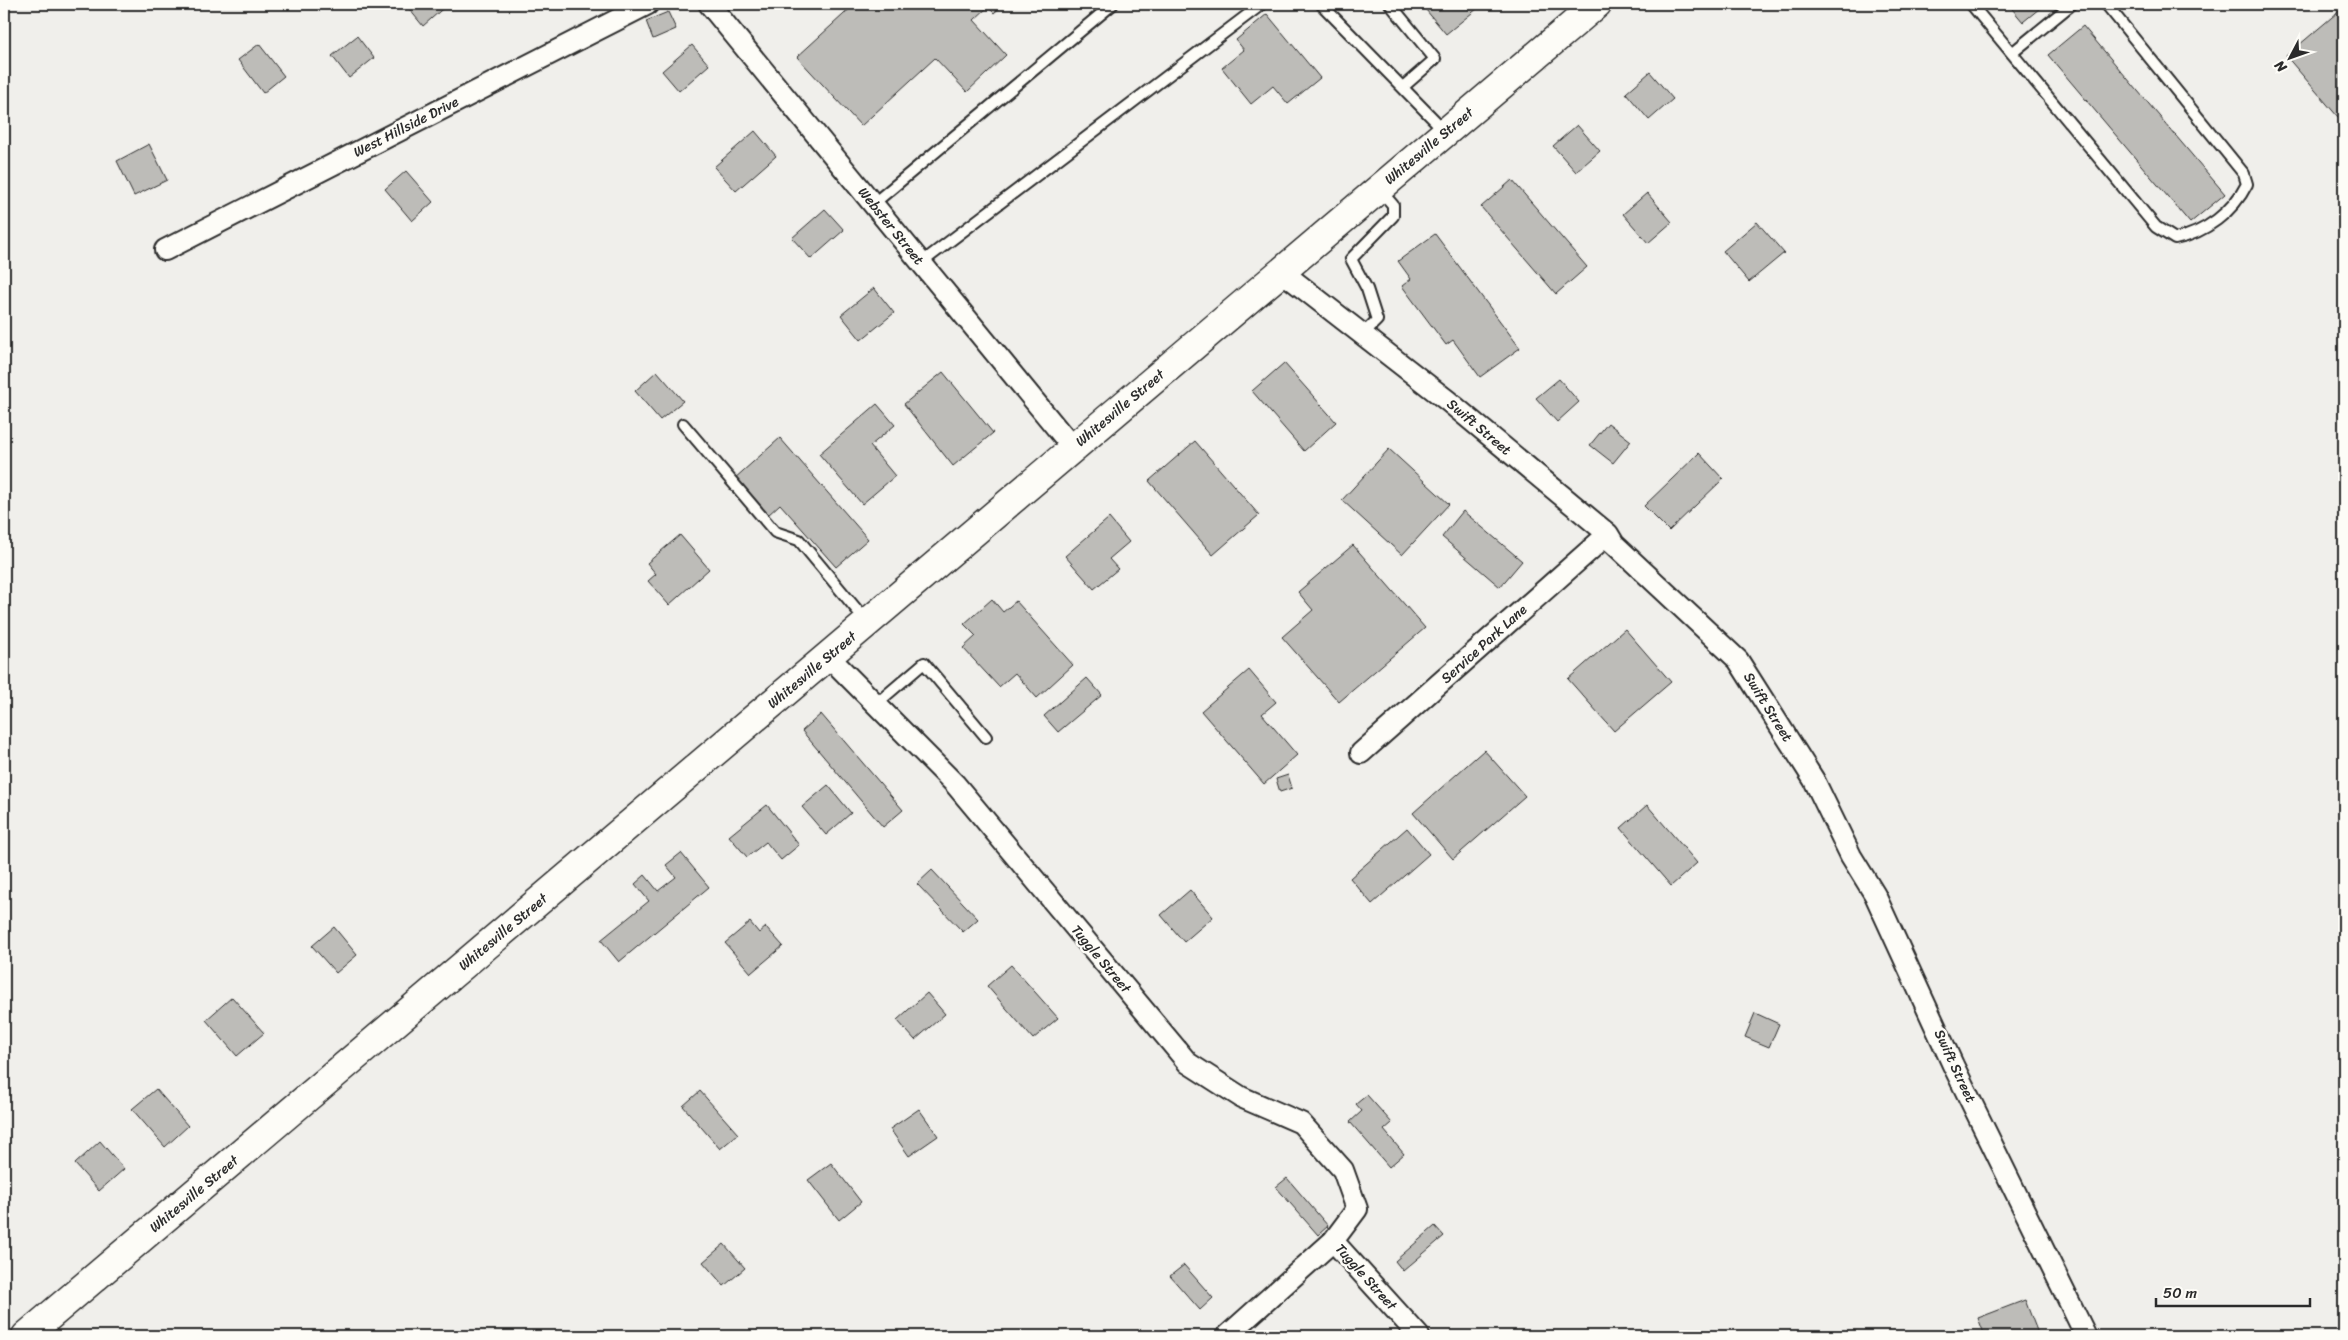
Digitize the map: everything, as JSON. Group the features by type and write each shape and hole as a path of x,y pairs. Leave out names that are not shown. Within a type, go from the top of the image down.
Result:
{"main road":[{"name":"Whitesville Street","path":"26,1336 1597,4"}],"street":[{"name":"West Hillside Drive","path":"165,250 648,4"},
{"name":"Webster Street","path":"709,4 1073,448"},
{"name":"Swift Street","path":"1282,271 1448,401 1608,534 1614,544 1738,660 1814,780 1851,856 1875,895 1953,1065 2086,1336"},
{"name":"Service Park Lane","path":"1361,753 1608,534"},
{"name":"Tuggle Street","path":"828,656 955,784 1188,1063 1242,1097 1301,1123 1343,1170 1357,1209 1334,1241 1227,1336"},
{"name":"Tuggle Street","path":"1334,1241 1420,1336"},
{"name":"Swift Street","path":"2065,1293 2073,1336"}],"lane":[{"path":"873,204 1113,4"},
{"path":"921,263 1262,4"},
{"path":"1321,4 1446,131"},
{"path":"1390,4 1435,59 1403,87"},
{"path":"1971,4 2156,227 2174,239 2193,235 2232,209 2247,184 2244,174 2106,4"},
{"path":"2012,52 2072,4"},
{"path":"1363,334 1377,320 1367,289 1351,259 1393,216 1393,205 1379,188"},
{"path":"683,424 775,532 799,540 867,623"},
{"path":"876,704 924,663 986,737"}],"building":[{"path":"405,4 448,4 423,26"},
{"path":"855,4 1004,4 994,13 988,7 974,20 1006,55 967,92 935,58 861,126 797,57"},
{"path":"1421,4 1483,4 1446,34"},
{"path":"2008,4 2045,4 2023,22"},
{"path":"2344,7 2344,111 2338,117 2286,56"},
{"path":"668,12 676,29 653,39 646,21"},
{"path":"1267,14 1320,78 1288,104 1273,86 1251,104 1222,68 1244,50 1236,40"},
{"path":"2083,26 2225,194 2190,223 2048,55"},
{"path":"357,36 374,58 349,78 332,56"},
{"path":"259,44 284,76 263,93 238,60"},
{"path":"692,45 709,65 679,91 662,71"},
{"path":"1650,72 1673,99 1649,120 1626,93"},
{"path":"1577,125 1600,151 1576,172 1553,146"},
{"path":"755,131 776,156 736,191 714,167"},
{"path":"149,144 167,180 134,196 117,161"},
{"path":"406,171 433,202 412,221 385,189"},
{"path":"1512,180 1587,267 1556,294 1481,207"},
{"path":"1647,193 1672,222 1648,243 1623,214"},
{"path":"825,209 844,230 811,259 792,238"},
{"path":"1757,222 1784,253 1749,282 1723,251"},
{"path":"1435,234 1520,348 1480,377 1453,340 1446,345 1402,286 1411,279 1398,261"},
{"path":"874,288 894,313 861,340 841,315"},
{"path":"1284,363 1336,422 1304,451 1252,391"},
{"path":"657,371 683,401 660,420 635,391"},
{"path":"943,372 993,433 953,466 904,404"},
{"path":"1559,379 1579,402 1557,422 1536,398"},
{"path":"877,404 895,425 870,446 895,476 862,504 819,454"},
{"path":"1608,423 1631,441 1613,463 1590,445"},
{"path":"780,438 868,539 836,567 780,504 767,516 734,479"},
{"path":"1195,441 1259,515 1213,555 1149,481"},
{"path":"1389,449 1449,504 1402,555 1342,500"},
{"path":"1699,453 1723,479 1669,531 1644,506"},
{"path":"1463,511 1522,561 1500,587 1442,537"},
{"path":"1109,518 1129,542 1109,559 1118,569 1094,589 1065,556"},
{"path":"680,535 709,569 669,605 648,581 656,574 647,563"},
{"path":"1353,545 1425,628 1339,702 1282,637 1313,610 1298,592"},
{"path":"992,599 1003,612 1016,601 1073,665 1037,698 1015,673 999,687 963,648 976,636 964,624"},
{"path":"1625,629 1671,682 1614,731 1568,679"},
{"path":"1249,670 1276,702 1262,714 1297,755 1264,784 1201,711"},
{"path":"1087,678 1102,695 1058,732 1044,716"},
{"path":"821,714 903,810 883,827 802,731"},
{"path":"1484,750 1525,796 1453,859 1413,813"},
{"path":"1288,775 1292,788 1280,792 1276,779"},
{"path":"828,785 851,813 826,835 802,807"},
{"path":"767,805 799,845 781,860 766,842 747,857 729,836"},
{"path":"1647,805 1697,863 1671,886 1621,828"},
{"path":"1407,828 1429,854 1372,904 1350,878"},
{"path":"681,853 709,887 619,962 601,940 649,901 635,884 645,875 658,891 676,877 666,865"},
{"path":"932,870 978,919 963,932 917,884"},
{"path":"1190,890 1213,917 1184,942 1161,915"},
{"path":"750,922 759,933 766,927 783,946 751,973 725,943"},
{"path":"334,927 357,955 336,973 312,946"},
{"path":"1011,965 1058,1018 1033,1039 987,986"},
{"path":"927,993 945,1014 915,1040 897,1020"},
{"path":"232,997 264,1033 237,1056 206,1020"},
{"path":"1755,1013 1779,1024 1769,1047 1745,1037"},
{"path":"156,1089 188,1126 165,1147 132,1109"},
{"path":"700,1091 738,1134 720,1149 683,1106"},
{"path":"1367,1095 1392,1123 1384,1130 1404,1154 1389,1167 1350,1122 1362,1111 1356,1104"},
{"path":"919,1109 938,1136 909,1156 890,1129"},
{"path":"100,1141 124,1169 99,1191 75,1164"},
{"path":"831,1163 861,1202 839,1220 808,1180"},
{"path":"1287,1178 1328,1226 1318,1235 1276,1187"},
{"path":"1435,1226 1444,1236 1403,1271 1395,1261"},
{"path":"724,1244 745,1268 724,1286 703,1262"},
{"path":"1184,1265 1213,1298 1200,1310 1170,1276"},
{"path":"2025,1300 2039,1336 1985,1336 1978,1318"}]}
